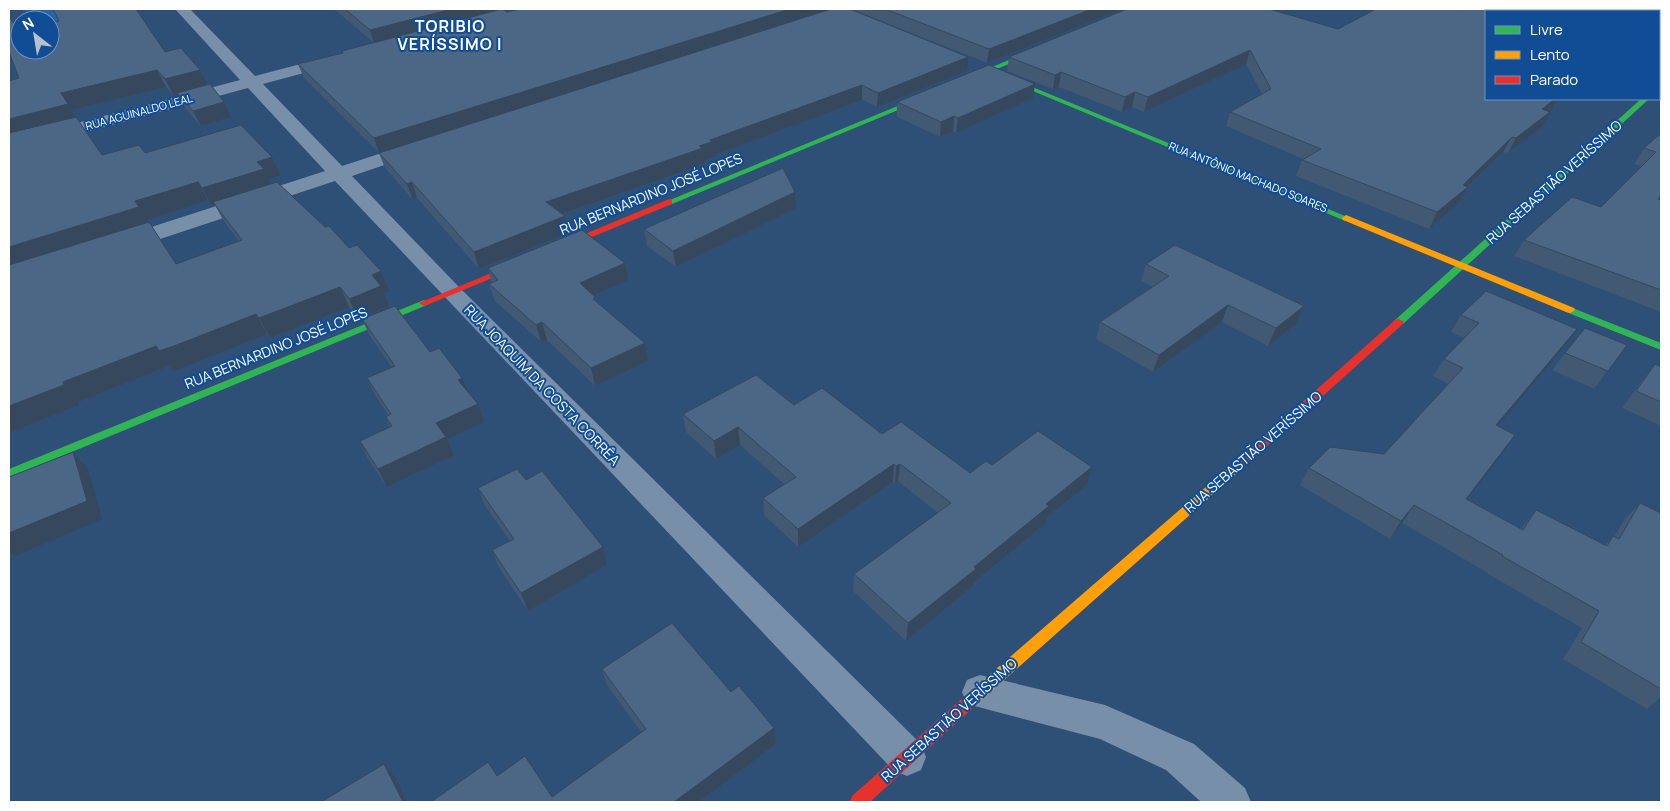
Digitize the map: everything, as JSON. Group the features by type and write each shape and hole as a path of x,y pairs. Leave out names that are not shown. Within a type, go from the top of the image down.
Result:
{"street":[{"name":"RUA JOAQUIM DA COSTA CORRÊA","path":"182,9 451,292 907,757"},
{"name":"RUA BERNARDINO JOSÉ LOPES","path":"9,474 1050,46"},
{"name":"RUA AGUINALDO LEAL","path":"9,147 348,57"},
{"name":"RUA ANTÔNIO MACHADO SOARES","path":"970,64 1661,347"},
{"name":"RUA SEBASTIÃO VERÍSSIMO","path":"858,802 980,692 1316,398 1644,100"},
{"path":"103,250 432,143"},
{"path":"980,692 1105,723 1180,757 1231,802"}],"shaded area":[{"path":"114,9 60,21 60,10 25,10"}],"building":[{"path":"136,9 165,52 181,48 200,70 165,79 157,70 61,93 68,104 9,119 9,81 19,78 12,60 60,60 60,10 54,10"},
{"path":"345,9 452,9 370,30"},
{"path":"502,9 507,12 520,9 790,9 374,138 298,64"},
{"path":"831,9 850,9 968,57 878,93 862,85 710,140 712,142 699,146 703,148 546,202 565,216 474,252 412,182 407,184 379,153"},
{"path":"885,9 1092,9 989,49"},
{"path":"1127,9 1269,9 1338,29 1376,9 1661,9 1660,16 1660,10 1485,10 1485,100 1554,100 1542,109 1550,112 1516,138 1512,137 1463,185 1468,187 1437,212 1302,160 1321,149 1230,112 1271,89 1250,50 1148,97 1135,92 1125,97 1061,72 1055,75 1009,57"},
{"path":"10,18 10,55 9,52"},
{"path":"989,65 1035,84 958,118 954,116 941,122 897,102"},
{"path":"210,84 224,102 193,111 177,93"},
{"path":"76,117 102,155 139,145 145,153 241,125 272,157 257,162 264,169 202,188 198,182 135,201 139,207 9,247 9,133"},
{"path":"1661,133 1661,195 1658,199 1661,200 1661,290 1524,240 1572,197 1601,207 1656,152 1644,148"},
{"path":"783,168 795,192 673,251 644,229"},
{"path":"277,182 325,227 329,226 349,248 357,245 381,271 372,275 381,286 349,299 340,287 259,318 256,314 159,351 156,346 63,382 64,385 9,406 9,265 149,222 176,264 242,240 213,202"},
{"path":"582,230 625,263 580,283 595,297 593,299 645,343 591,368 542,322 536,325 489,284 498,280 488,268"},
{"path":"1175,245 1304,306 1276,328 1228,305 1159,355 1100,322 1169,276 1146,264"},
{"path":"1486,291 1577,329 1496,425 1515,435 1466,499 1523,530 1536,510 1607,546 1613,536 1619,539 1640,503 1661,513 1661,689 1581,642 1599,611 1414,505 1401,521 1309,468 1330,447 1384,454 1463,368 1444,359 1479,323 1461,315"},
{"path":"395,306 430,352 439,348 462,378 458,380 478,404 436,423 446,437 378,469 360,441 392,426 386,417 391,414 367,378 395,366 362,319"},
{"path":"1585,328 1627,345 1608,371 1565,353"},
{"path":"1655,364 1661,367 1661,402 1636,391"},
{"path":"756,375 794,405 822,388 882,434 901,422 970,473 986,461 992,465 1038,431 1092,467 1046,504 1049,506 974,567 976,569 908,623 854,574 951,503 900,464 896,466 894,464 798,529 763,498 796,477 738,427 714,441 683,414"},
{"path":"73,452 87,501 9,533 9,477"},
{"path":"517,469 526,480 542,471 603,547 521,593 492,550 514,539 478,488"},
{"path":"672,623 731,692 739,686 774,728 674,802 431,802 488,762 497,776 525,756 552,797 646,729 602,669"},
{"path":"384,764 403,802 321,802"}],"traffic: fast":[{"path":"669,202 1043,48"},
{"path":"1001,76 1346,218"},
{"path":"1399,322 1644,100"},
{"path":"9,474 424,303"},
{"path":"1570,310 1661,347"}],"traffic: slow":[{"path":"1346,218 1570,310"},
{"path":"971,700 1233,470"}],"traffic: jam":[{"path":"424,303 669,202"},
{"path":"1233,470 1399,322"},
{"path":"858,802 971,700"}],"district":[{"name":"TORIBIO VERÍSSIMO I","path":"450,35"}]}
